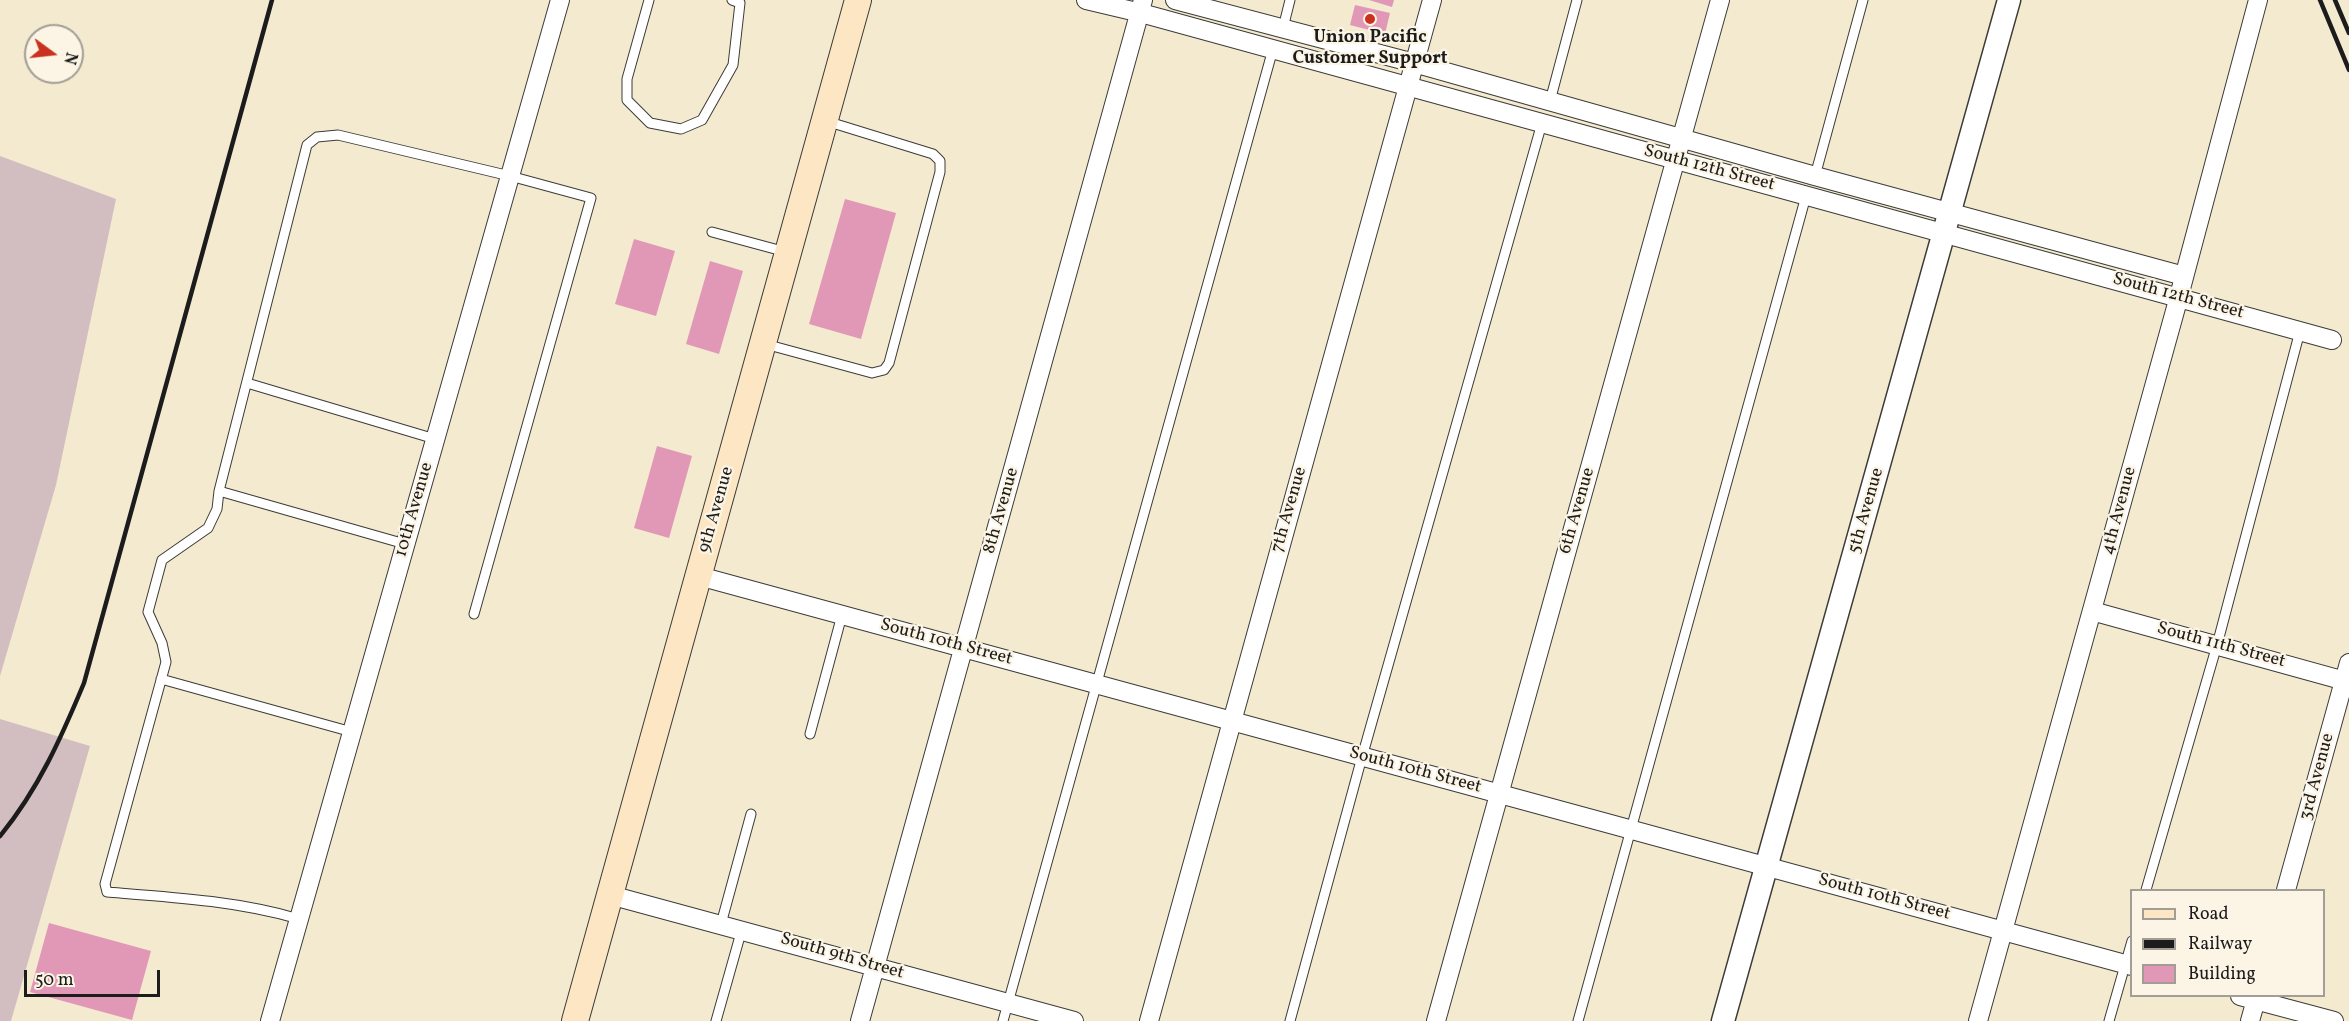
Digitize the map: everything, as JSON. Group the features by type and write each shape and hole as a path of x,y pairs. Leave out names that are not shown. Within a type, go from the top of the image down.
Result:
{"main road":[{"name":"9th Avenue","path":"576,1021 858,0"}],"street":[{"name":"10th Avenue","path":"270,1021 560,0"},
{"name":"South 12th Street","path":"1086,0 1142,7 1273,50 2332,340"},
{"name":"South 12th Street","path":"1175,0 1414,63 1815,176 2184,276"},
{"name":"7th Avenue","path":"1149,1021 1432,0"},
{"name":"6th Avenue","path":"1436,1021 1720,0"},
{"name":"5th Avenue","path":"1723,1021 1945,234 2008,0"},
{"name":"4th Avenue","path":"1978,1021 2179,297 2258,0"},
{"name":"8th Avenue","path":"860,1021 1142,7"},
{"name":"South 10th Street","path":"699,576 2128,965"},
{"name":"South 11th Street","path":"2092,611 2217,645 2347,675"},
{"name":"3rd Avenue","path":"2287,889 2347,675"},
{"name":"South 9th Street","path":"610,895 1074,1021"},
{"path":"2250,1021 2251,997 2334,1021"}],"lane":[{"path":"650,0 627,79 627,100 650,123 681,129 702,120 733,65 740,3 732,0"},
{"path":"1283,28 1290,0"},
{"path":"1550,101 1577,0"},
{"path":"1815,176 1863,0"},
{"path":"1003,1021 1273,50"},
{"path":"763,344 872,373 884,370 890,363 940,172 940,161 933,154 825,121"},
{"path":"1290,1021 1362,757 1542,123"},
{"path":"299,919 275,912 185,899 107,892 105,884 166,662 162,643 148,612 162,560 208,528 217,509 219,491 307,145 317,137 338,135 591,198 474,614"},
{"path":"1578,1021 1806,196"},
{"path":"712,232 788,253"},
{"path":"2147,889 2217,645 2300,331"},
{"path":"247,383 435,439"},
{"path":"219,491 405,544"},
{"path":"810,734 842,615"},
{"path":"161,679 352,732"},
{"path":"721,924 751,814"},
{"path":"716,1021 742,929"},
{"path":"2109,1021 2128,965"}],"shaded area":[{"path":"0,156 116,199 56,485 0,676"},
{"path":"0,719 90,746 11,1021 0,1021"}],"building":[{"path":"1369,0 1394,0 1392,7"},
{"name":"Union Pacific Customer Support","path":"1355,5 1390,13 1385,34 1350,25"},
{"path":"845,199 896,213 861,339 809,324"},
{"path":"634,239 675,251 656,316 615,304"},
{"path":"710,261 743,271 719,354 686,344"},
{"path":"657,446 692,456 669,538 634,528"},
{"path":"49,923 151,951 132,1020 30,992"}],"railway":[{"path":"0,836 37,782 84,683 272,0"},
{"path":"2320,0 2349,70"},
{"path":"2335,0 2349,33"}],"place":[{"name":"Union Pacific Customer Support","path":"1370,19"}]}
